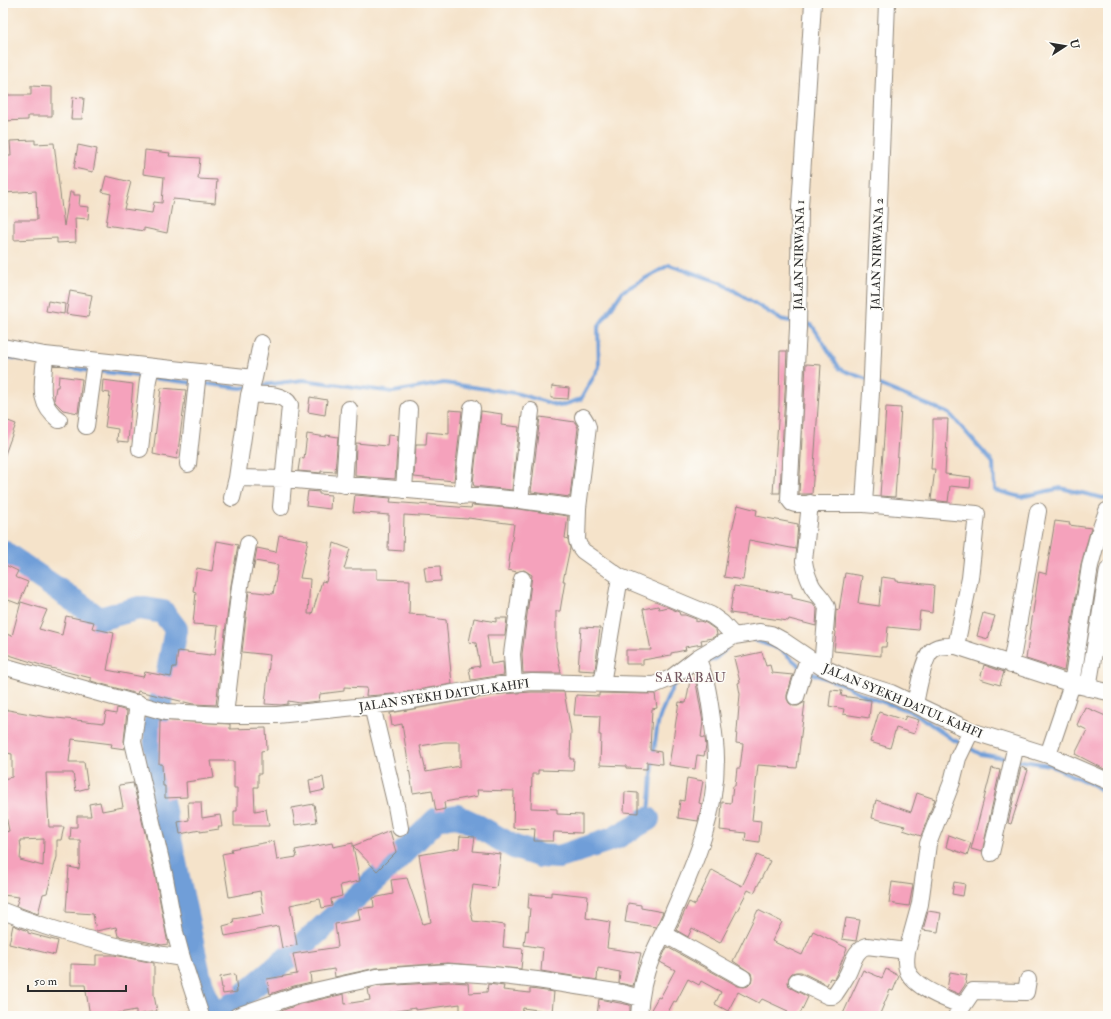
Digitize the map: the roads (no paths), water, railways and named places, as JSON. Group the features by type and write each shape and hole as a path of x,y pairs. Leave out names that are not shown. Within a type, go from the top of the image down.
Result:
{"street":[{"name":"JALAN NIRWANA 1","path":"802,503 792,503 789,499 798,323 800,207 813,3"},
{"name":"JALAN NIRWANA 2","path":"864,504 888,3"},
{"path":"232,498 237,478 260,343"},
{"path":"3,347 45,360 94,370 150,373 252,386 287,400 290,405 281,507"},
{"path":"45,360 42,391 44,402 50,413 59,420"},
{"path":"86,426 94,370"},
{"path":"140,449 150,373"},
{"path":"188,464 197,380"},
{"path":"462,496 472,408"},
{"path":"344,485 349,409"},
{"path":"404,490 410,409"},
{"path":"520,500 531,411"},
{"path":"583,417 588,427 578,508 577,540 579,546 583,551 620,577 711,615 722,623 734,636"},
{"path":"237,478 284,479 520,500 578,508"},
{"path":"822,667 827,607 812,585 806,570 804,561 802,503 864,504 977,514 970,578 956,646"},
{"path":"1011,665 1038,511"},
{"path":"1048,755 1072,684 1090,566 1102,523 1108,511"},
{"path":"225,715 240,586 248,544"},
{"path":"1088,688 1108,570 1090,566"},
{"path":"602,684 620,577"},
{"path":"514,684 512,654 522,579"},
{"name":"JALAN SYEKH DATUL KAHFI","path":"3,666 166,712 225,715 277,715 372,706 431,698 500,685 532,682 654,685 699,663 734,636 760,632 771,634 782,640 806,667 822,667 850,680 891,693 915,704 966,740 1013,754 1048,755 1108,780"},
{"path":"915,704 927,657 934,649 943,646 956,646 1072,684 1108,692"},
{"path":"639,1016 640,998 652,957 664,934 691,872 706,832 714,784 716,758 708,690 699,663"},
{"path":"796,697 806,667"},
{"path":"140,704 134,731 134,742 182,958 201,1016"},
{"path":"372,706 400,828"},
{"path":"966,740 958,758 952,782 928,844 920,904 907,951 906,964 909,974 918,984 959,1011 973,991 1026,992 1028,980"},
{"path":"991,853 1013,754"},
{"path":"3,911 71,935 153,954 182,958"},
{"path":"664,934 743,978"},
{"path":"797,981 828,996 833,996 847,975 857,952 863,947 867,946 907,951"},
{"path":"237,1016 297,995 377,977 449,972 537,980 622,993 640,998"}],"waterway":[{"path":"255,386 303,380 393,392 444,383 515,393 560,406 581,399 599,367 598,327 623,291 669,265 720,282 780,319 795,322"},
{"path":"802,323 812,325 840,369 869,380"},
{"path":"3,356 42,363"},
{"path":"49,364 89,371"},
{"path":"96,371 145,377"},
{"path":"152,378 193,383"},
{"path":"199,383 241,388 248,387"},
{"path":"875,383 950,414 993,463 994,490 1021,497 1061,488 1103,498 1108,497"},
{"path":"3,552 99,619 139,608 163,612 176,629 166,683 155,724 157,778 199,975 208,1004 221,1014 305,943 386,870 437,819 457,816 514,847 541,856 559,857 615,838 648,819"},
{"path":"754,640 780,649 802,668"},
{"path":"703,663 715,659 726,649"},
{"path":"808,672 842,684 868,697 915,713 950,738 962,744"},
{"path":"648,819 656,732 662,712 676,682"},
{"path":"968,747 980,754 1009,759"},
{"path":"1015,760 1049,765 1093,785 1108,796"}],"district":[{"name":"SARABAU","path":"691,677"}]}
